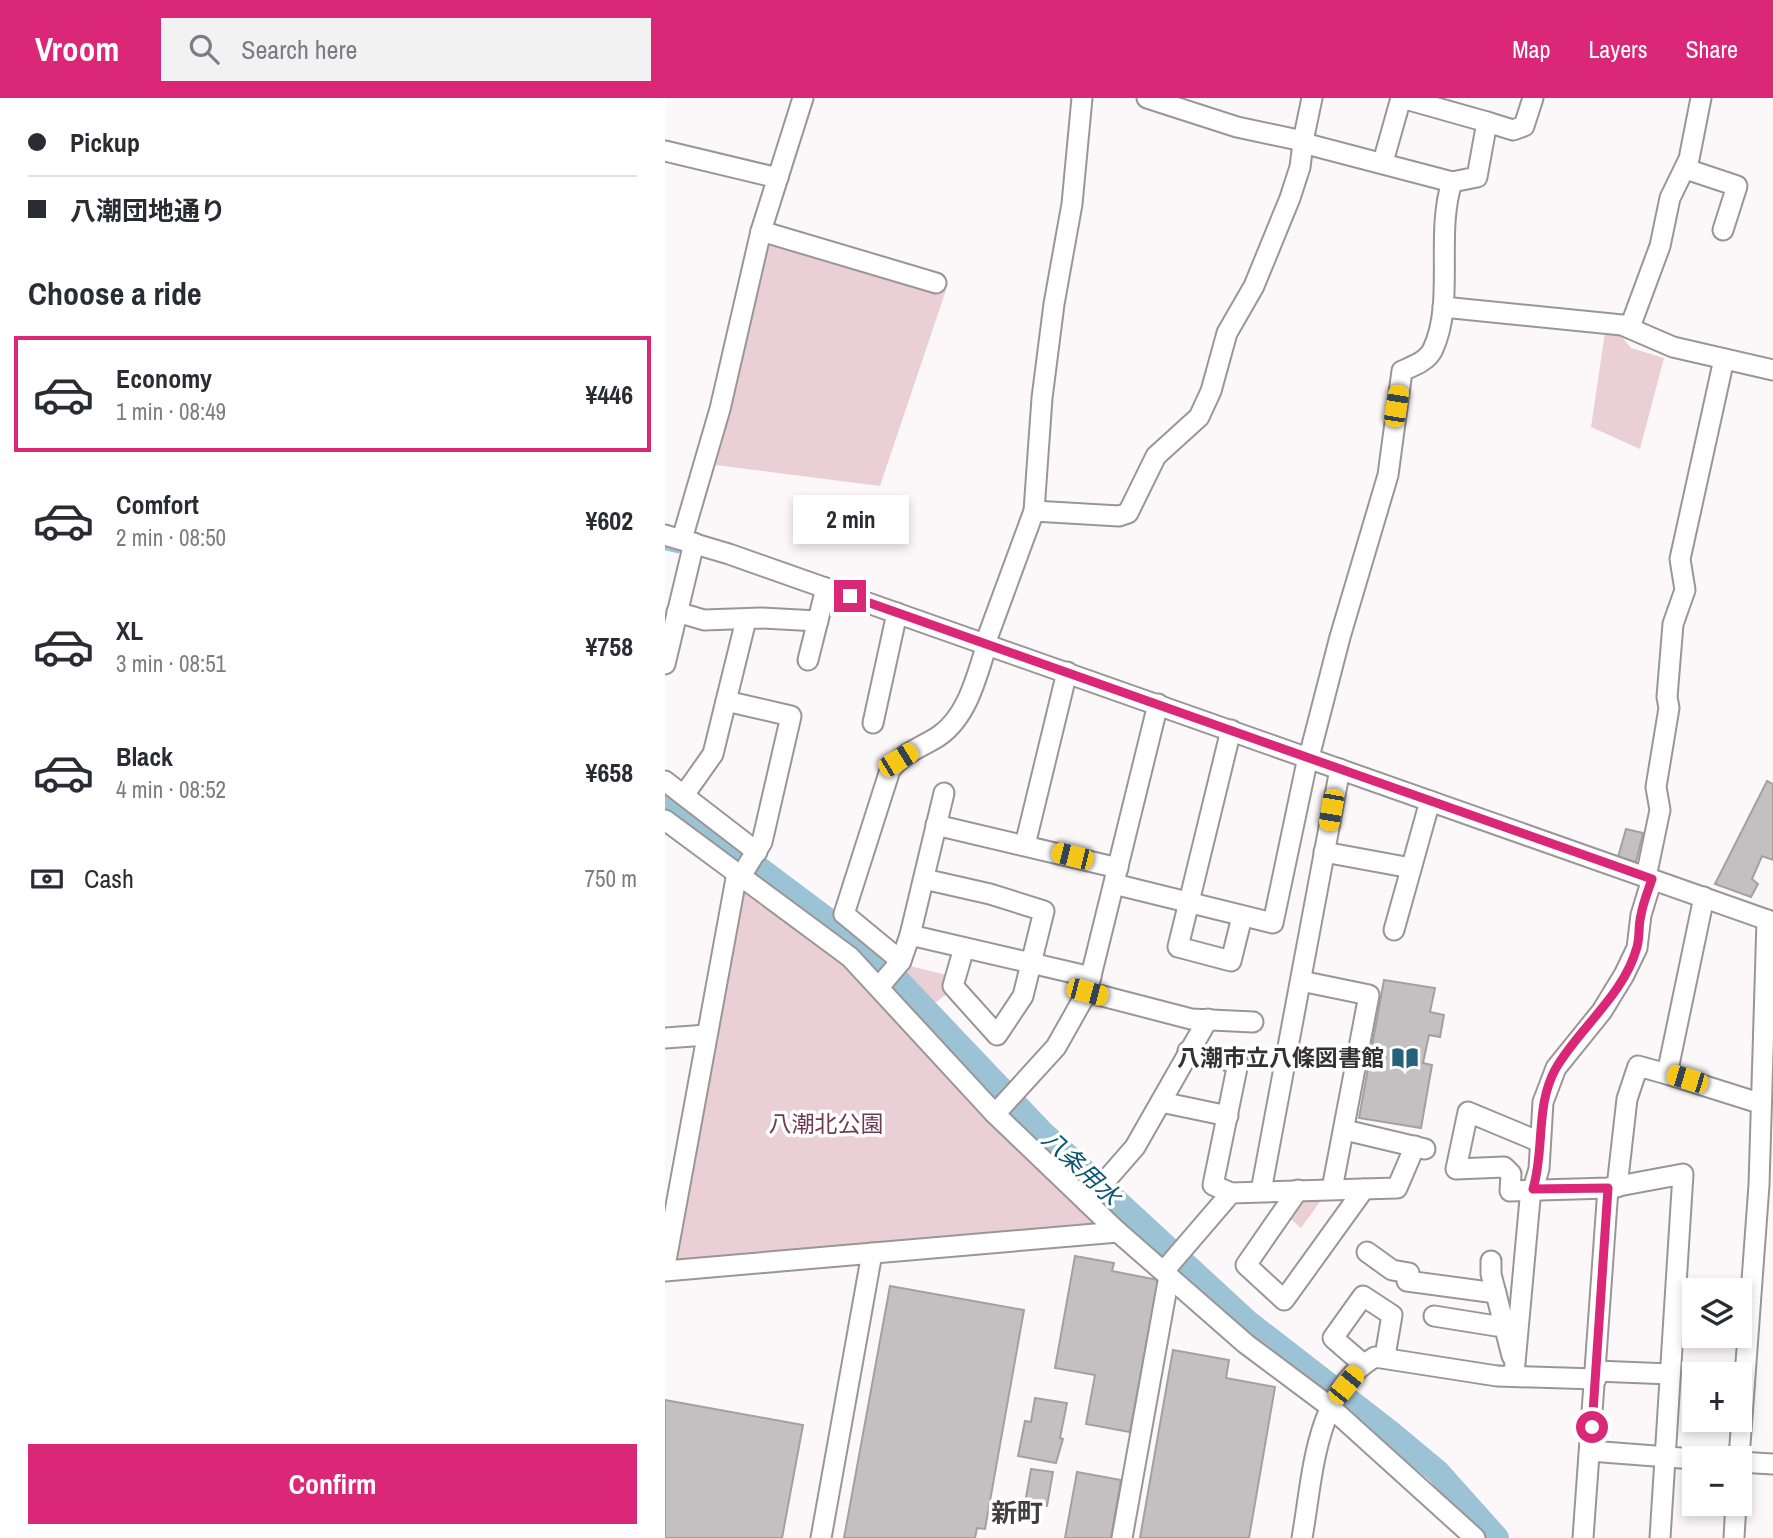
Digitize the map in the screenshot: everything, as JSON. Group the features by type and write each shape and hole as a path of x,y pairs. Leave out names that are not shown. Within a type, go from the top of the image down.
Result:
{"street":[{"path":"665,664 677,612 680,539 720,409 761,231 803,98"},
{"path":"901,961 844,914 890,770 898,760 949,728 973,689 986,644 1034,511 1042,398 1056,291 1072,204 1082,98"},
{"path":"1147,98 1237,127 1383,162 1452,182 1477,177 1487,122"},
{"path":"1034,511 1119,516 1128,513 1156,456 1199,416 1211,391 1227,333 1254,286 1290,198 1300,167 1312,98"},
{"path":"1383,162 1401,98 1513,130 1524,127 1532,98"},
{"path":"1630,327 1660,246 1670,198 1686,169 1701,98"},
{"path":"665,151 778,178"},
{"path":"1686,169 1737,186 1723,230"},
{"path":"936,825 1025,845 1188,902 1273,923 1309,757 1340,637 1388,475 1402,371 1424,360 1433,350 1443,307 1445,204 1452,182"},
{"path":"761,231 936,283"},
{"path":"1443,307 1577,319 1630,327 1654,341 1773,370"},
{"path":"1515,1372 1533,1189 1539,1169 1543,1102 1556,1068 1602,1010 1637,948 1660,810 1657,787 1669,708 1667,697 1673,624 1685,590 1680,559 1724,359"},
{"path":"680,539 1067,672 1770,921 1768,1030 1759,1103 1759,1185 1740,1446"},
{"path":"808,660 826,588"},
{"path":"677,612 704,620 761,618 818,621"},
{"path":"873,723 897,613"},
{"path":"684,795 713,754 745,620"},
{"path":"1025,845 1067,672"},
{"path":"665,1266 739,874 756,854 791,716 726,701"},
{"path":"999,1111 1056,1047 1089,984 1158,704"},
{"path":"1231,730 1178,947 1231,961 1242,917"},
{"path":"1261,1191 1341,769"},
{"path":"665,780 756,854"},
{"path":"879,987 901,961 910,935 944,793"},
{"path":"1394,930 1430,801"},
{"path":"665,820 850,957 999,1111 1091,1198 1118,1232 1167,1271 1246,1344 1329,1406 1475,1538"},
{"path":"1324,852 1411,868"},
{"path":"923,879 990,894 1044,911 1023,996 997,1034 953,986 964,948"},
{"path":"1667,1074 1704,897"},
{"path":"910,935 1033,963 1191,1019 1253,1022"},
{"path":"1301,981 1369,995 1332,1189"},
{"path":"1091,1198 1135,1147 1208,1019"},
{"path":"665,1038 708,1035"},
{"path":"1188,1051 1238,1063 1213,1185 1231,1193 1397,1188 1421,1148 1345,1130"},
{"path":"1583,1538 1613,1187 1627,1099 1638,1066 1759,1103"},
{"path":"1161,1102 1228,1116"},
{"path":"1540,1142 1468,1112 1456,1169 1504,1167 1511,1174 1510,1191 1613,1187 1683,1174 1660,1538"},
{"path":"1298,1190 1246,1265 1284,1300 1364,1189"},
{"path":"1122,1538 1167,1271 1231,1193"},
{"path":"665,1271 1118,1232"},
{"path":"1367,1252 1392,1270 1409,1273 1407,1282 1496,1293"},
{"path":"821,1538 871,1253"},
{"path":"1491,1261 1515,1372"},
{"path":"1363,1364 1333,1338 1363,1296 1392,1315 1385,1356"},
{"path":"1434,1316 1496,1326 1504,1324"},
{"path":"1302,1538 1329,1406 1363,1364 1375,1357 1385,1356 1497,1376 1515,1372 1670,1374"},
{"path":"1590,1451 1682,1458"},
{"path":"1752,1462 1773,1464"},
{"path":"1734,1538 1735,1516"}],"green space":[{"path":"763,234 946,290 880,486 708,464"},
{"path":"1605,332 1621,336 1631,348 1664,358 1640,449 1591,427"},
{"name":"八潮北公園","path":"741,882 848,962 1108,1227 667,1269"},
{"path":"902,964 959,978 956,986 928,1009 893,974"},
{"path":"1325,1195 1301,1228 1285,1214 1296,1197"}],"building":[{"path":"1767,781 1773,784 1773,860 1762,856 1752,879 1758,884 1751,897 1715,884"},
{"path":"1626,829 1643,833 1636,862 1618,857"},
{"path":"1384,980 1435,988 1430,1012 1444,1015 1440,1037 1429,1035 1423,1063 1432,1065 1421,1128 1359,1118"},
{"path":"1075,1256 1114,1263 1112,1271 1158,1280 1130,1432 1086,1424 1095,1375 1055,1368"},
{"path":"890,1286 1024,1310 985,1529 977,1528 975,1538 844,1538"},
{"path":"1173,1350 1229,1360 1226,1378 1275,1387 1249,1538 1140,1538"},
{"path":"1035,1398 1067,1403 1060,1438 1063,1439 1056,1463 1018,1456 1025,1421 1031,1422"},
{"path":"665,1400 803,1425 782,1538 665,1538"},
{"path":"1031,1469 1053,1472 1047,1506 1025,1503"},
{"path":"1077,1472 1121,1480 1111,1538 1065,1538"}],"waterway":[{"path":"665,548 678,551"},
{"name":"八条用水","path":"665,798 871,952 1042,1132 1248,1322 1438,1472 1497,1538"}],"place":[{"name":"八潮市立八條図書館","path":"1405,1058"}],"district":[{"name":"新町","path":"1017,1513"}],"route":[{"path":"850,596 1652,879 1641,915 1637,948 1624,975 1602,1010 1556,1068 1543,1102 1539,1169 1533,1189 1608,1188 1592,1427"}]}
